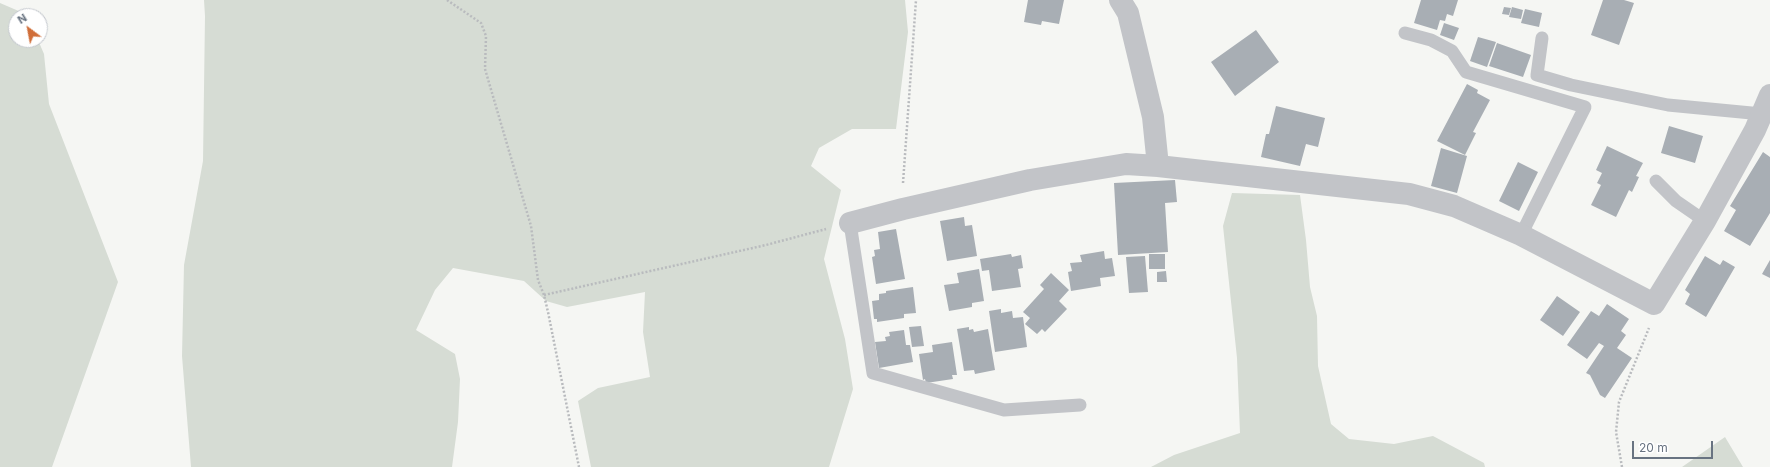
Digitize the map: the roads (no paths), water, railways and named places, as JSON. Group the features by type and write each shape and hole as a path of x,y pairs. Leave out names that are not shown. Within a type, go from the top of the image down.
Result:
{"street":[{"path":"1120,0 1128,13 1153,117 1158,166"},
{"path":"850,223 903,209 1030,180 1126,164 1158,166 1409,194 1454,206 1521,235 1654,304 1764,120"}],"lane":[{"path":"1405,34 1431,40 1452,50 1466,72 1585,107 1521,235"},
{"path":"1542,38 1537,75 1572,85 1668,105 1764,120"},
{"path":"1656,181 1676,201 1705,221"},
{"path":"850,223 873,373 1004,410 1080,405"}]}
